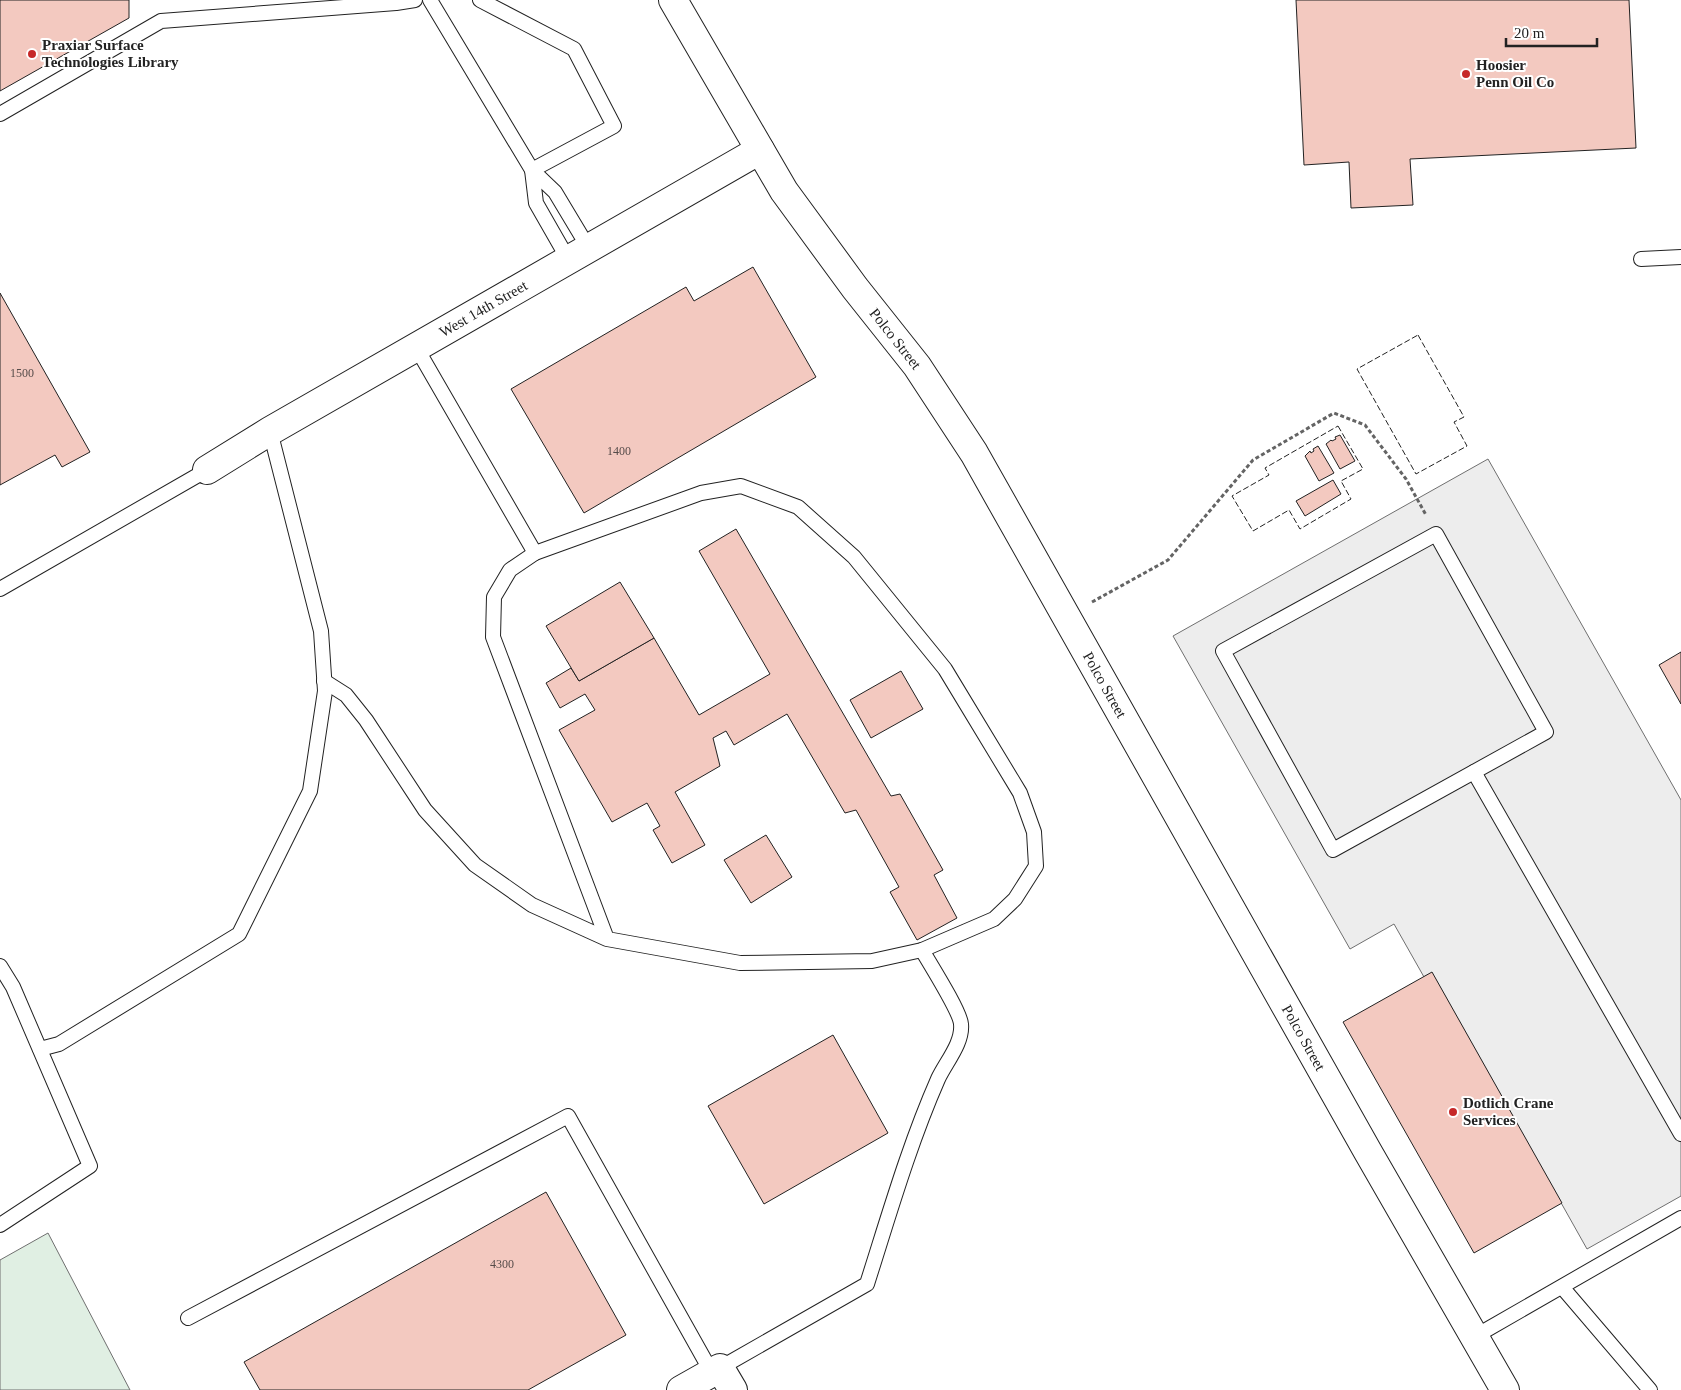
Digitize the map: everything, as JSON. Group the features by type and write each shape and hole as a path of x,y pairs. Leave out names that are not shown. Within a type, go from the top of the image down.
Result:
{"street":[{"name":"Polco Street","path":"674,0 760,150 803,219 917,366 981,465 1372,1160 1505,1390"},
{"name":"West 14th Street","path":"207,470 270,431 760,150"},
{"path":"681,1390 722,1377"}],"lane":[{"path":"0,114 161,21 415,0"},
{"path":"430,0 532,170 555,192 578,253"},
{"path":"480,0 574,49 614,126 532,170"},
{"path":"532,170 536,203 578,253"},
{"path":"1641,259 1681,257"},
{"path":"416,347 535,553"},
{"path":"40,1050 59,1044 239,934 310,791 324,696 321,631 270,431"},
{"path":"0,589 207,470"},
{"path":"324,681 346,695 366,720 425,810 475,865 532,905 607,939 740,963 872,961 922,950 994,918 1015,899 1036,866 1034,832 1020,793 945,669 854,557 798,507 742,486 701,493 535,553 510,570 494,597 493,637 607,939"},
{"path":"1436,534 1546,732 1474,772 1333,850 1223,651 1436,534"},
{"path":"1474,772 1681,1134"},
{"path":"188,1318 568,1116 722,1377 867,1284 910,1152 938,1079 960,1038 962,1022 922,950"},
{"path":"0,966 13,987 90,1166 0,1225"},
{"path":"1474,1337 1681,1218"},
{"path":"1562,1286 1650,1390"}],"path":[{"path":"1066,617 1168,560 1252,460 1334,413 1365,425 1406,478 1436,534"}],"green space":[{"path":"48,1233 130,1390 0,1390 0,1260"}],"shaded area":[{"path":"1488,459 1681,800 1681,1196 1587,1249 1432,973 1424,977 1394,924 1350,949 1173,636"}],"building":[{"name":"Praxiar Surface Technologies Library","path":"0,0 129,0 129,18 0,91"},
{"name":"Hoosier Penn Oil Co","path":"1296,0 1629,0 1636,148 1410,159 1413,205 1351,208 1349,162 1304,165"},
{"path":"753,267 816,377 584,513 511,389 686,287 694,301"},
{"path":"0,293 90,452 62,467 55,455 0,485"},
{"path":"1340,435 1355,461 1340,469 1326,444"},
{"path":"1318,446 1334,473 1319,481 1305,456 1310,451 1311,453 1314,451 1313,449"},
{"path":"1333,480 1341,494 1305,516 1296,501"},
{"path":"736,529 891,796 900,794 943,870 934,875 957,918 917,940 890,892 899,887 856,810 845,813 787,714 734,745 726,731 713,738 720,766 675,792 705,845 672,863 653,830 660,826 647,803 612,822 559,730 595,710 585,694 560,708 546,683 571,668 579,681 654,638 699,715 770,674 699,551"},
{"path":"620,582 654,638 579,681 546,626"},
{"path":"1681,652 1681,704 1659,665"},
{"path":"901,671 923,709 871,738 850,700"},
{"path":"766,835 792,877 751,903 724,860"},
{"name":"Dotlich Crane Services","path":"1432,972 1562,1203 1474,1253 1343,1022"},
{"path":"833,1035 888,1133 764,1204 708,1106"},
{"path":"546,1192 626,1335 528,1390 260,1390 244,1362"}],"fence":[{"path":"1418,335 1464,417 1454,422 1467,446 1416,474 1357,369 1418,335"},
{"path":"1338,426 1363,469 1341,481 1351,499 1300,529 1289,510 1253,531 1232,496 1269,475 1265,468 1338,426"}],"place":[{"name":"Praxiar Surface Technologies Library","path":"32,54"},
{"name":"Hoosier Penn Oil Co","path":"1466,74"},
{"name":"Dotlich Crane Services","path":"1453,1112"}]}
